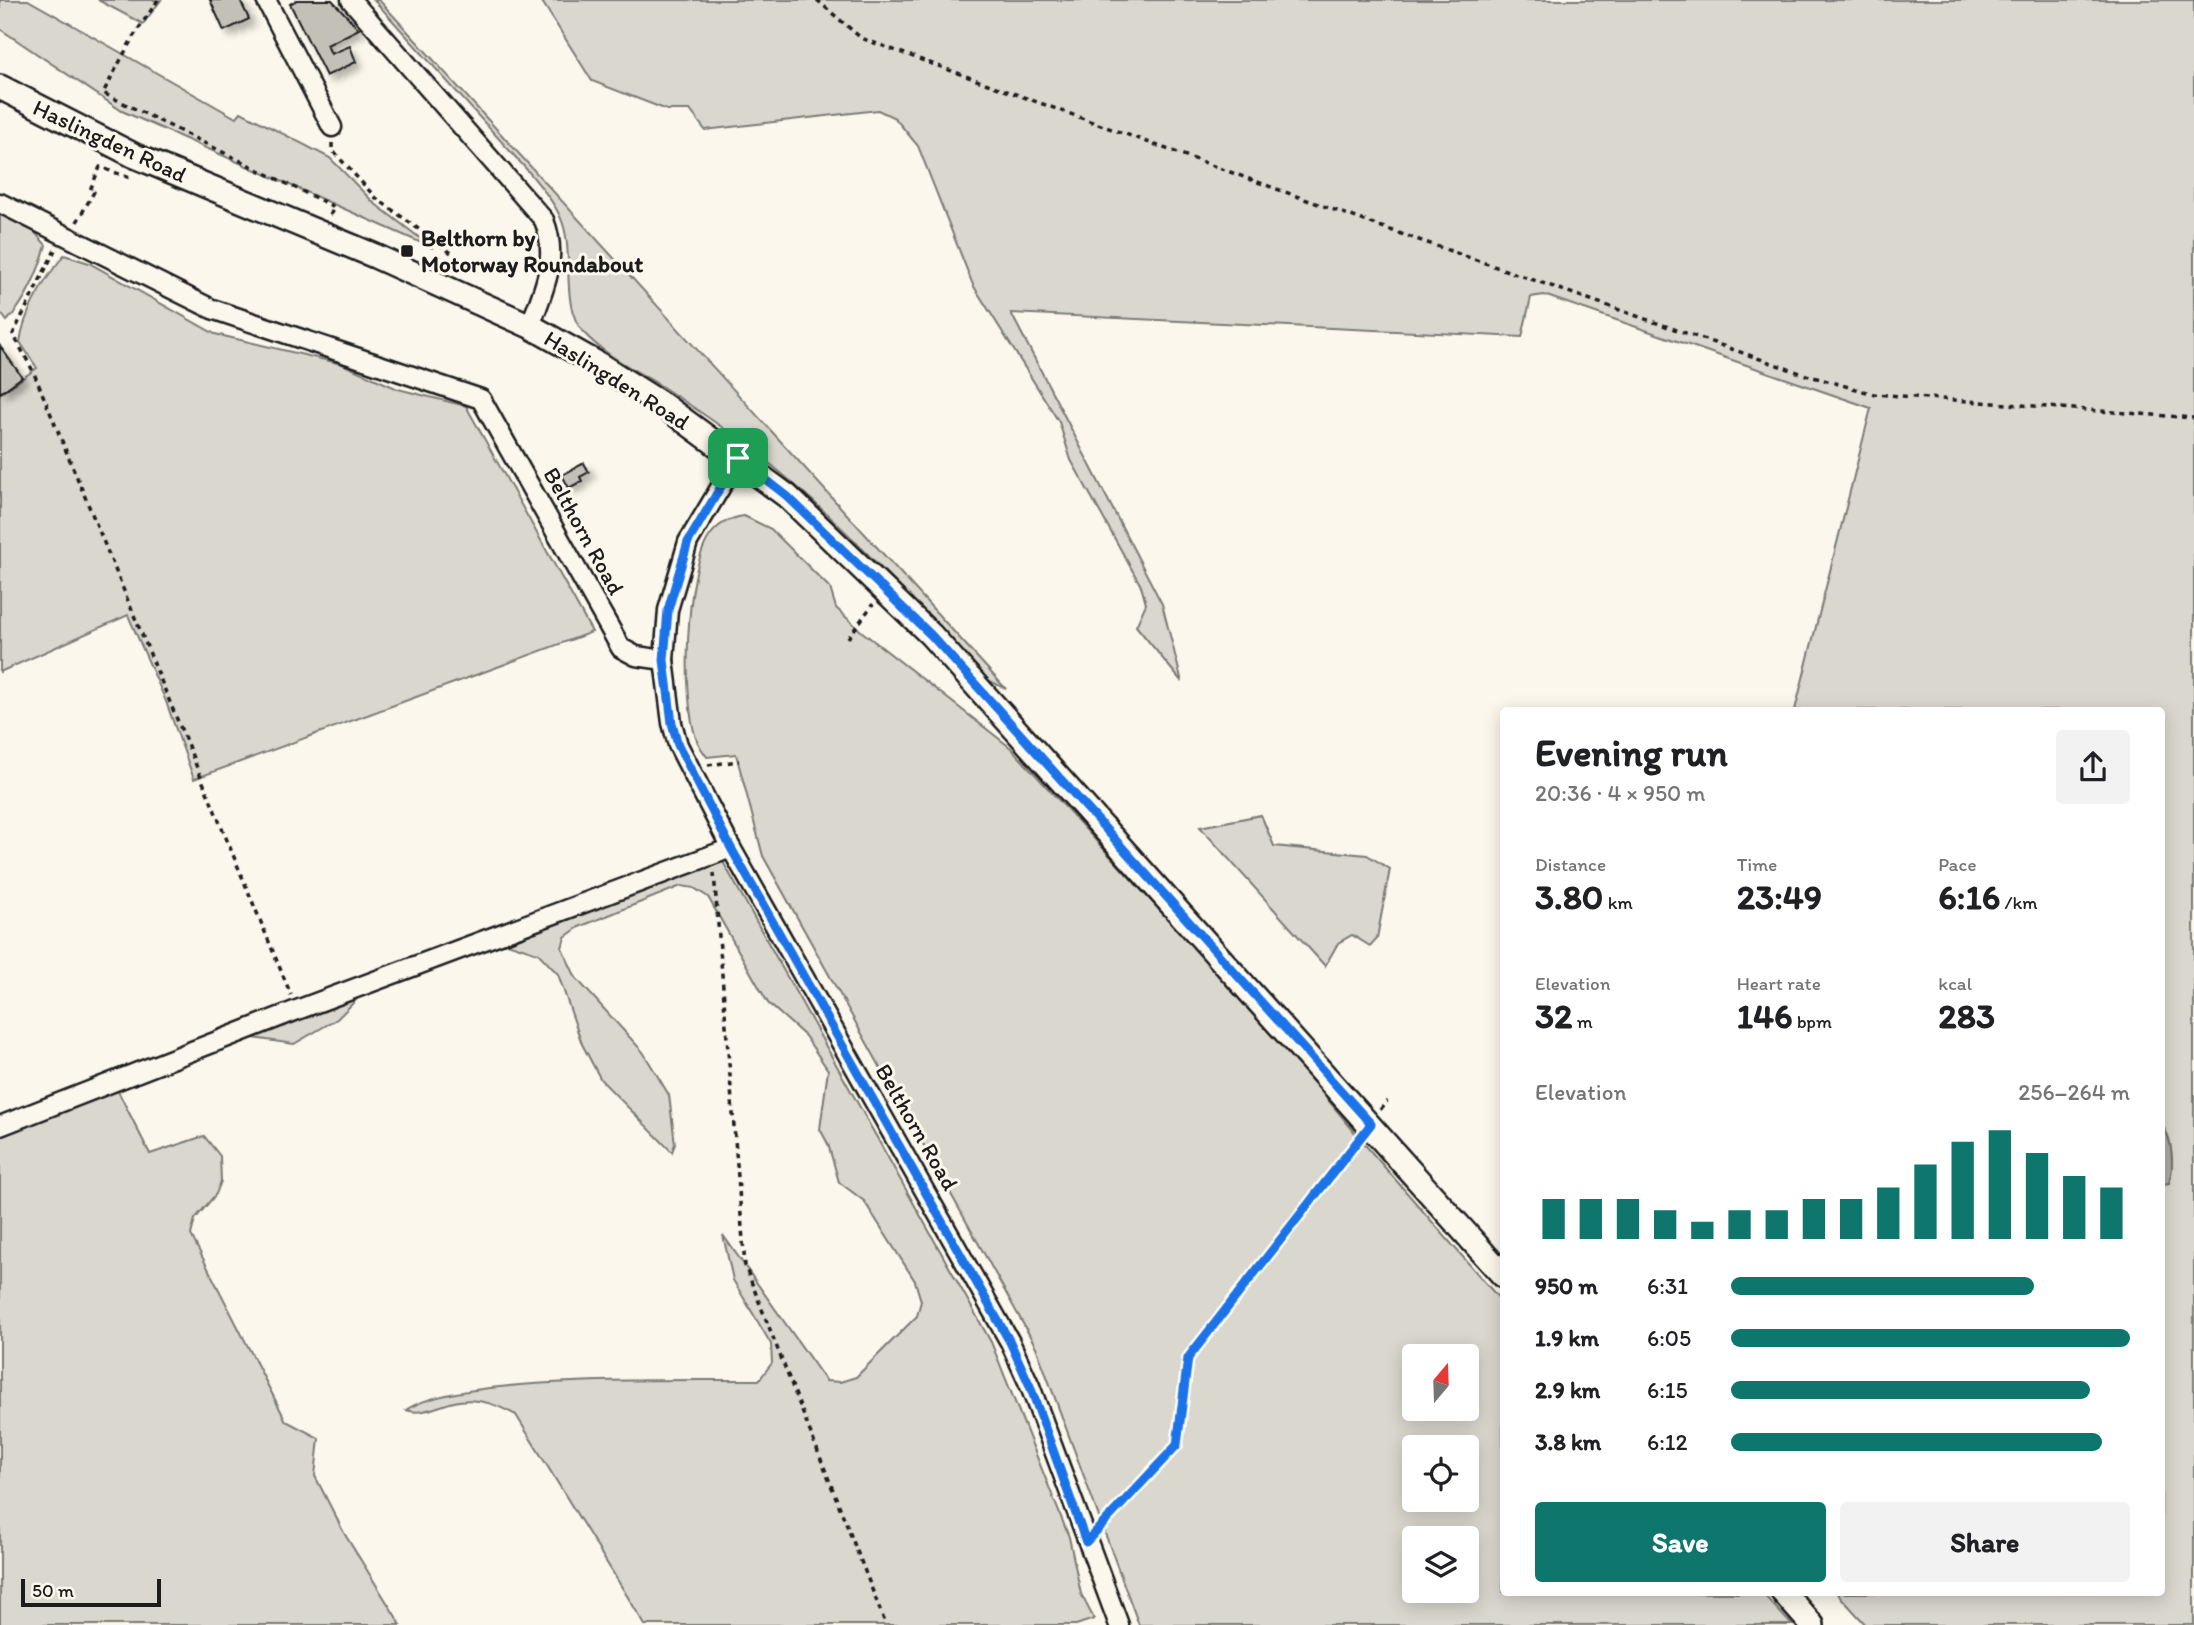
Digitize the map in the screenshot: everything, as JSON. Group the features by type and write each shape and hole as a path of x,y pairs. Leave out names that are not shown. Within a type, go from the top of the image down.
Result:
{"main road":[{"name":"Haslingden Road","path":"0,87 135,156 321,233 530,326 598,363 738,458 787,496 931,635 1371,1124 1500,1272"},
{"path":"1787,1596 1812,1625"}],"street":[{"path":"266,0 331,127"},
{"name":"Haslingden Road","path":"351,0 544,220 550,235 552,259 530,326"},
{"path":"0,203 65,235"},
{"name":"Belthorn Road","path":"65,235 212,309 481,399 621,648 635,656 664,660"},
{"name":"Belthorn Road","path":"738,458 688,542 668,610 664,660 672,723 688,769 731,848 1010,1342 1030,1386 1119,1625"},
{"path":"0,1126 297,1010 731,848"}],"path":[{"path":"158,0 133,37 103,93 334,207 321,233"},
{"path":"817,0 861,38 1376,225 1806,375 1874,394 2194,418"},
{"path":"331,127 332,150 376,198 461,260 447,288"},
{"path":"80,219 94,192 90,190 100,167"},
{"path":"65,235 13,334 33,371 297,1010"},
{"path":"848,638 885,589"},
{"path":"688,769 739,761"},
{"path":"712,857 745,1266 886,1625"},
{"path":"1086,1542 1177,1445 1188,1358 1371,1124"}],"shaded area":[{"path":"0,0 28,0 236,118 241,112 330,158 374,203 433,248 122,111 0,29"},
{"path":"98,0 161,0 143,24"},
{"path":"374,0 379,0 1006,689 986,679 854,540 769,463 661,386 610,355 583,332 572,308 566,237 553,203 528,171"},
{"path":"541,0 2194,0 2194,1625 1866,1625 1840,1596 2165,1596 2165,1183 2169,1183 2172,1161 2165,1130 2165,707 1796,707 1871,408 1544,295 1531,297 1522,337 1011,313 1162,604 1182,682 1136,626 1146,604 1141,586 1071,460 1059,422 973,285 918,146 895,118 878,110 705,130 690,110 667,110 592,81"},
{"path":"0,213 31,228 46,245 31,285 7,321 0,312"},
{"path":"64,255 89,263 215,334 342,364 398,389 466,406 592,632 194,779 165,699 128,615 0,672 0,394 37,368 20,342 22,331 36,296"},
{"path":"744,516 771,529 830,588 836,608 861,631 1011,748 1275,1036 1500,1300 1500,1596 1765,1596 1792,1625 1139,1625 1036,1347 763,856 736,754 707,757 697,741 689,695 688,636 691,606 701,554 709,537 720,526"},
{"path":"1261,815 1274,846 1367,855 1390,869 1377,938 1370,946 1352,935 1338,943 1325,966 1200,827"},
{"path":"722,860 991,1342 1069,1537 1081,1594 1094,1619 1076,1625 645,1625 516,1415 482,1401 452,1402 419,1412 406,1410 433,1398 472,1390 521,1385 629,1380 759,1380 772,1363 771,1344 733,1280 723,1235 826,1381 840,1382 856,1377 917,1316 921,1301 915,1281 864,1201 839,1182 828,1144 820,1129 828,1070 805,1036 768,1003 708,897 694,888 681,886 579,927 565,937 562,948 576,978 643,1052 669,1095 675,1144 672,1152 601,1080 582,1044 558,974 538,953 507,943"},
{"path":"357,999 337,1019 294,1044 253,1038"},
{"path":"117,1089 150,1154 204,1136 220,1156 221,1181 216,1194 195,1219 191,1235 286,1421 319,1438 315,1476 344,1533 401,1625 0,1625 0,1136"},
{"path":"2165,1130 2172,1161 2169,1183 2165,1184"}],"building":[{"path":"210,0 240,0 249,19 224,31"},
{"path":"297,0 332,0 359,29 327,45 331,54 350,46 356,62 326,76 290,4"},
{"path":"0,346 22,377 0,393"},
{"path":"584,463 589,472 580,477 582,481 569,488 562,475"}],"place":[{"name":"Belthorn by Motorway Roundabout","path":"407,251"}],"route":[{"path":"738,458 787,496 931,635 1371,1124 1188,1358 1177,1445 1086,1542 1030,1386 1010,1342 731,848 678,745 666,689 664,660 668,610 688,542 738,458"}]}
